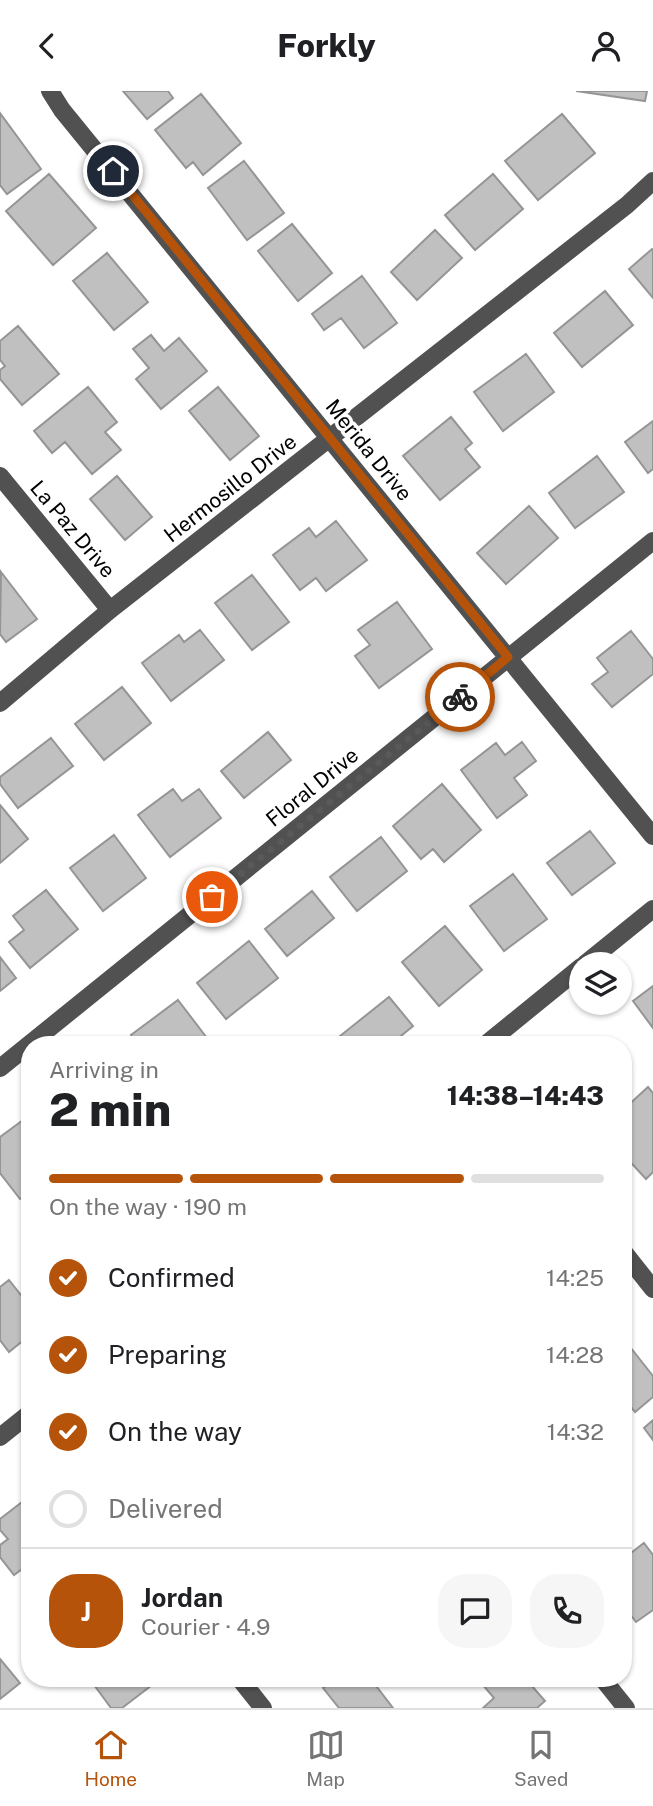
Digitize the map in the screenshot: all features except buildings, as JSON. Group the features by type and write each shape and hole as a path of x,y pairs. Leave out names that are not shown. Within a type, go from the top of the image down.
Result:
{"street":[{"name":"Merida Drive","path":"50,91 62,110 653,837"},
{"name":"Hermosillo Drive","path":"0,703 110,610 331,439 627,205 653,181"},
{"name":"La Paz Drive","path":"0,476 110,610"},
{"name":"Floral Drive","path":"40,1036 653,541"},
{"path":"600,952 653,909"},
{"path":"496,1036 569,977"},
{"name":"Floral Drive","path":"0,1068 21,1051"},
{"path":"632,1262 653,1289"},
{"path":"0,1437 21,1422"},
{"path":"246,1687 263,1708"},
{"path":"609,1687 626,1708"}],"way so far":[{"path":"212,897 460,697"}],"route":[{"path":"113,171 508,657 460,697"}]}
